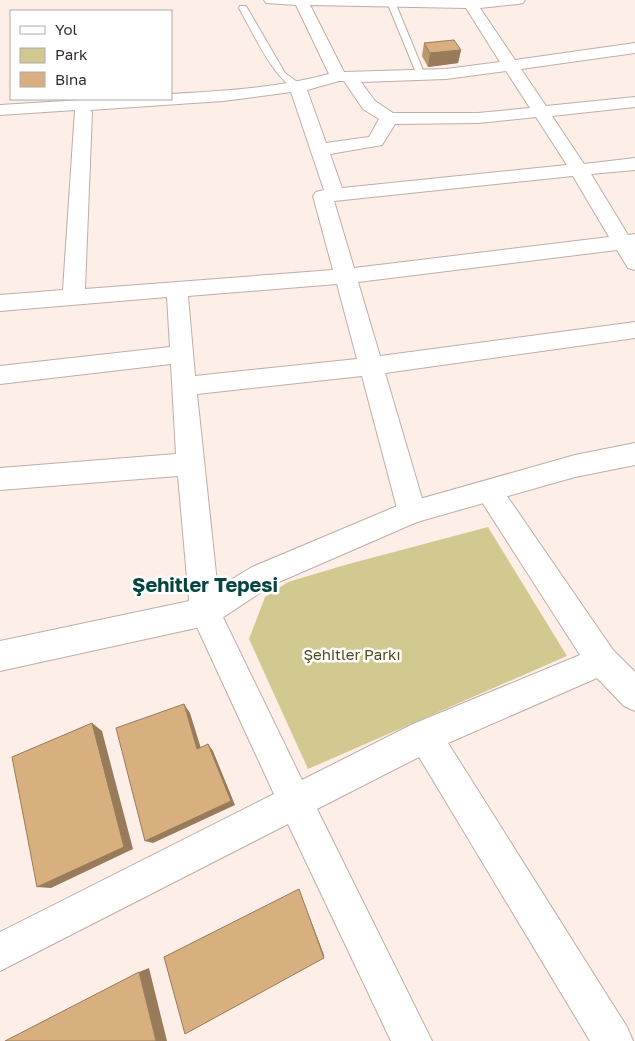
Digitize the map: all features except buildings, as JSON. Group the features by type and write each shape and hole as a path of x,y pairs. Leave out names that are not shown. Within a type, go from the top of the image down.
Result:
{"street":[{"path":"271,0 391,2 518,0"},
{"path":"301,1 344,77 369,105 389,118 404,120 478,118 635,102"},
{"path":"469,2 509,66 628,242 635,263"},
{"path":"172,98 223,96 297,86 344,77 446,74 635,48"},
{"path":"297,86 336,195"},
{"path":"0,110 32,103 114,100"},
{"path":"74,297 83,112"},
{"path":"320,150 376,141 389,118"},
{"path":"412,512 323,196 635,164"},
{"path":"0,303 345,276 628,242"},
{"path":"177,289 190,464 205,612 295,802 412,1041"},
{"path":"185,386 371,366 635,330"},
{"path":"0,376 182,354"},
{"path":"0,656 205,612 262,576 412,512 575,466 633,457"},
{"path":"0,479 190,464"},
{"path":"489,491 602,661 635,695"},
{"path":"0,952 425,736 602,661"},
{"path":"425,736 613,1041"}],"lane":[{"path":"391,2 421,75"},
{"path":"243,8 282,75 297,86"}],"green space":[{"name":"Şehitler Parkı","path":"488,527 567,656 308,769 249,639 265,597 288,582"}],"district":[{"name":"Şehitler Tepesi","path":"205,584"}]}
